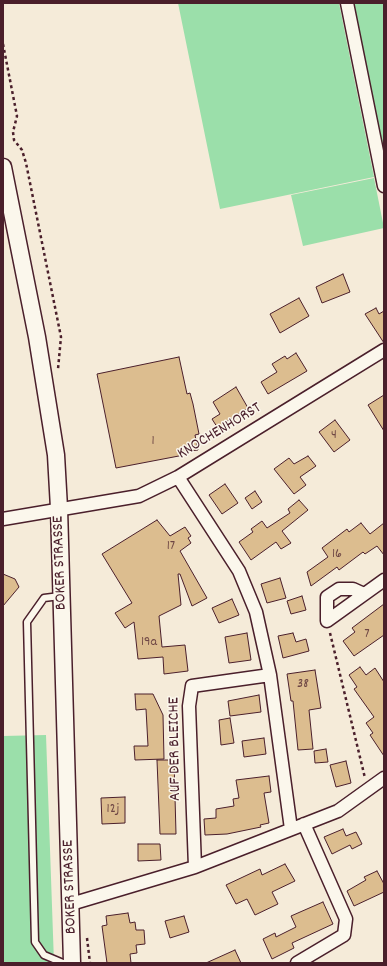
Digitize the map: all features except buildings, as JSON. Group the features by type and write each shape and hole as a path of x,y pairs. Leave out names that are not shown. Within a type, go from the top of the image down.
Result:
{"main road":[{"name":"BOKER STRASSE","path":"3,167 37,337 56,456 62,596 72,963"}],"street":[{"path":"347,3 384,186"},
{"name":"KNOCHENHORST","path":"3,519 59,508 139,496 178,477 384,350"},
{"path":"178,477 239,571 256,612 270,675 291,829"},
{"path":"327,621 384,580"},
{"path":"327,621 327,596 339,589 353,589 364,594"},
{"name":"AUF DER BLEICHE","path":"195,867 189,706 192,686 270,675"},
{"path":"71,904 195,867 338,811 369,791 384,778"},
{"path":"297,963 344,935 346,920 304,824"}],"lane":[{"path":"62,596 44,598 27,622 35,942 44,955 63,963"}],"path":[{"path":"3,44 18,116 13,132 14,140 22,150 26,163 61,337"},
{"path":"327,621 369,791"}],"green space":[{"path":"178,3 339,3 374,177 220,209"},
{"path":"353,3 384,3 384,160"},
{"path":"374,178 384,228 303,246 291,195"},
{"path":"46,735 54,963 3,963 3,736"}]}
